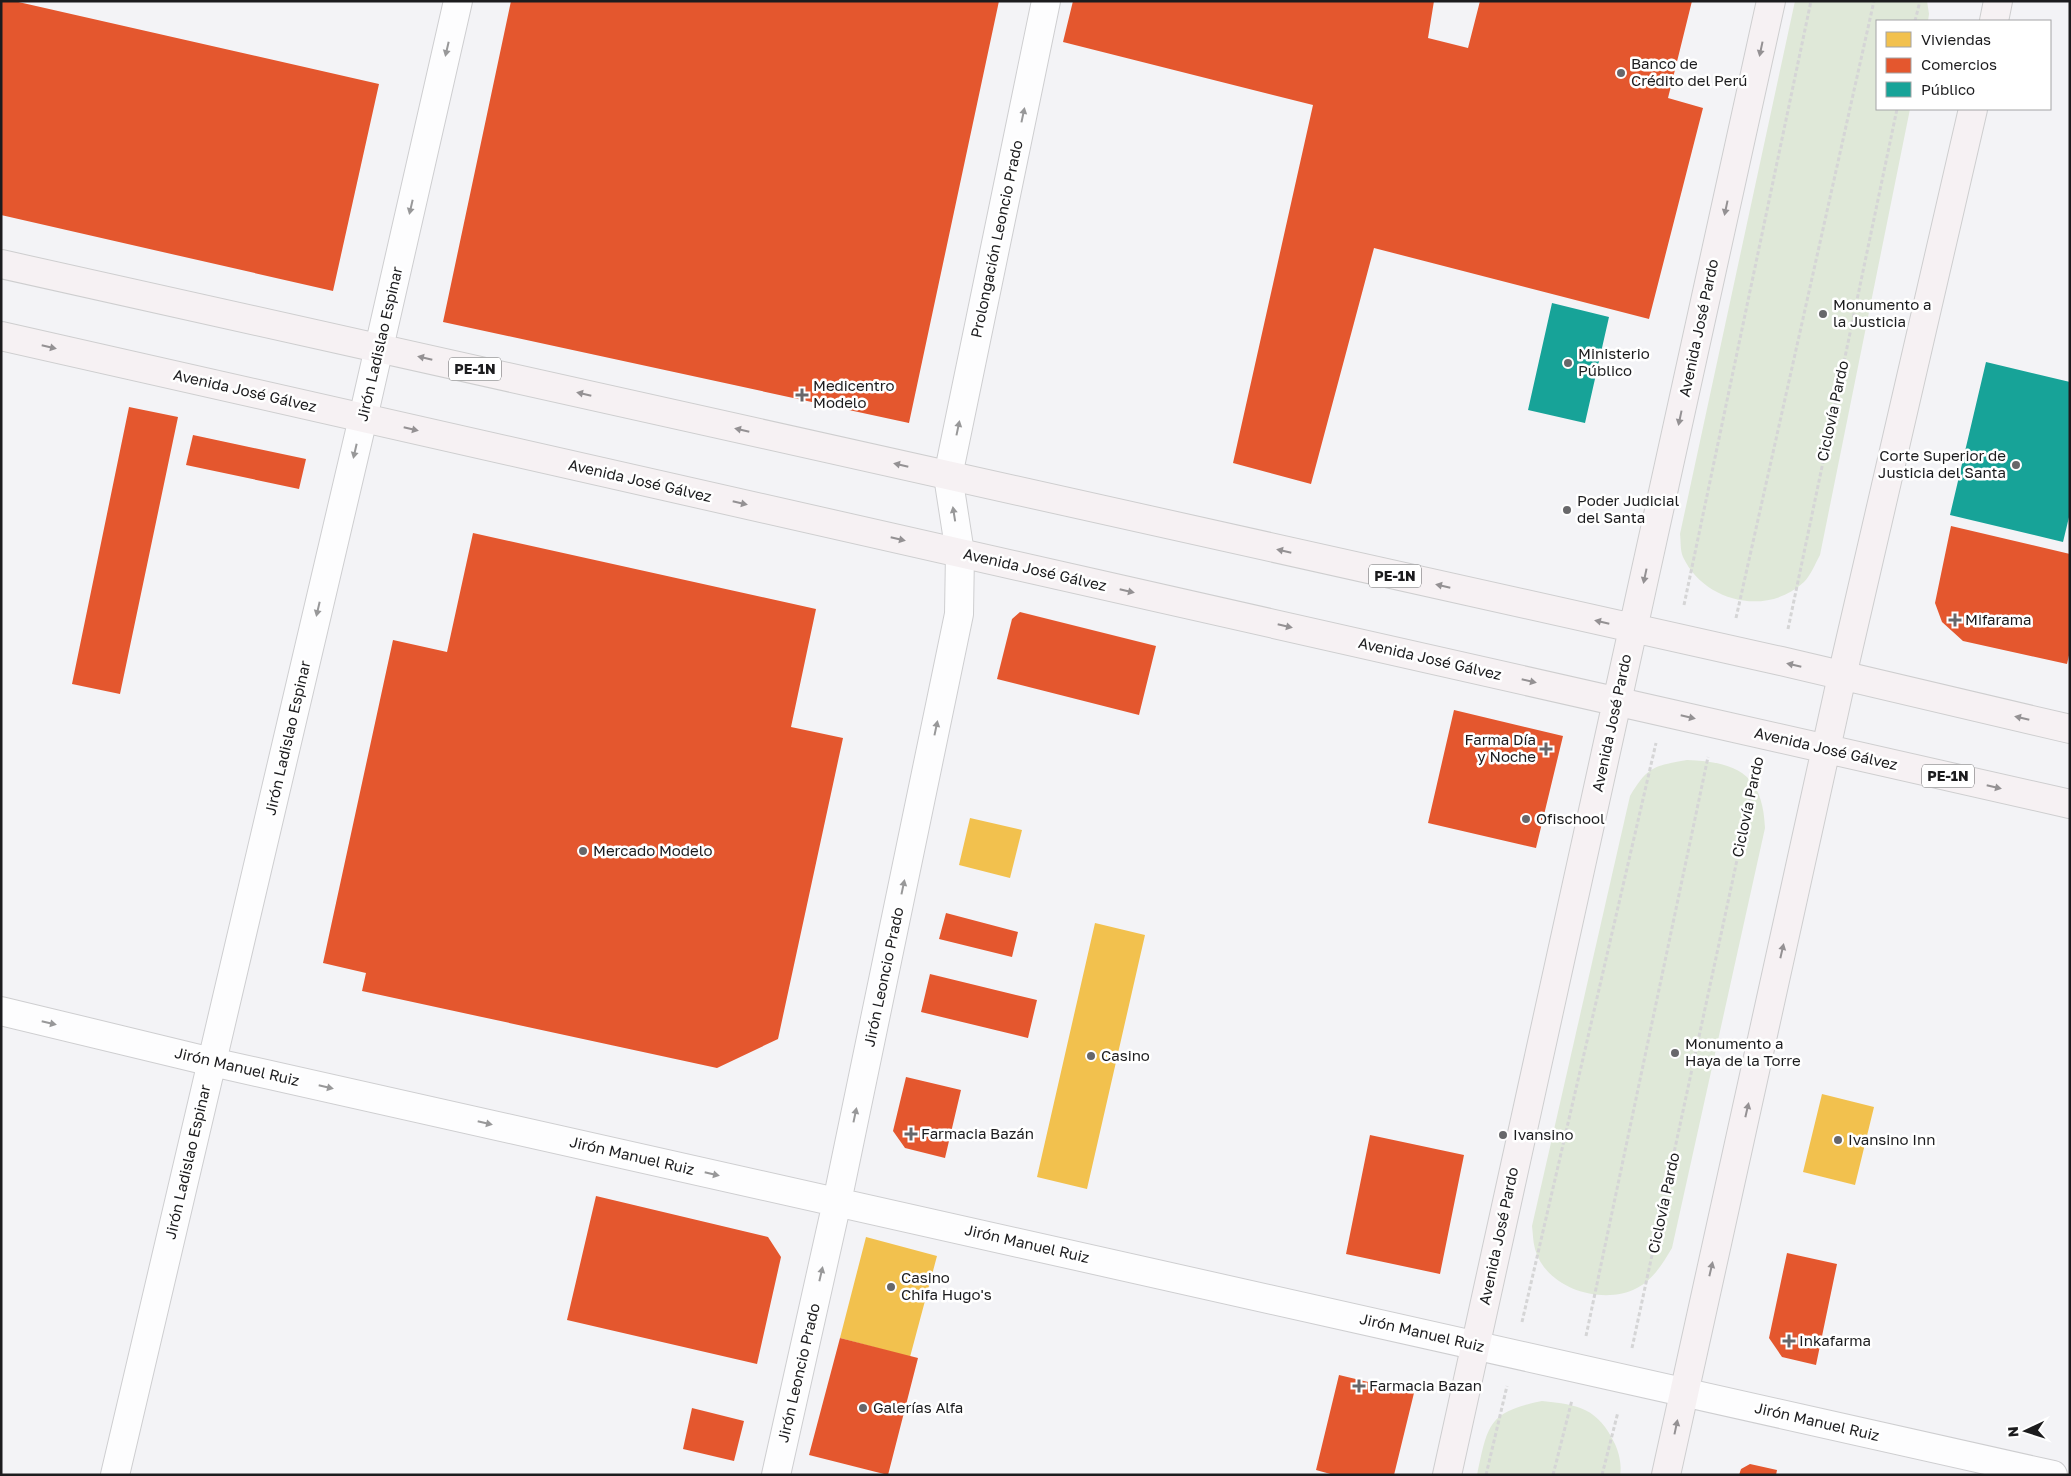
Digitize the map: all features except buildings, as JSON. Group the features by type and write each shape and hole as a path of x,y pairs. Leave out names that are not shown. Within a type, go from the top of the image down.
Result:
{"main road":[{"name":"Avenida José Pardo","path":"1447,1475 1771,1"},
{"path":"1994,20 1998,1"},
{"path":"1666,1475 1842,676 1974,110"},
{"name":"PE-1N","path":"1,264 1781,661 2070,729"},
{"name":"Avenida José Gálvez","path":"1,336 2070,804"}],"street":[{"name":"Jirón Ladislao Espinar","path":"114,1475 363,418 458,1"},
{"name":"Prolongación Leoncio Prado","path":"948,476 1046,1"},
{"name":"Jirón Leoncio Prado","path":"776,1475 838,1202 959,614 960,553 948,476"},
{"name":"Jirón Manuel Ruiz","path":"1,1011 212,1062 2053,1475"}],"path":[{"path":"1729,650 1874,1"},
{"path":"1916,20 1920,1"},
{"name":"Ciclovía Pardo","path":"1781,661 1897,110"},
{"path":"1553,1475 1580,1368 1714,723"},
{"name":"Ciclovía Pardo","path":"1602,1475 1626,1378 1764,735"}],"green space":[{"path":"1795,1 1927,1 1928,20 1876,20 1876,110 1910,110 1820,555 1804,582 1789,593 1772,599 1755,601 1737,600 1721,594 1706,585 1693,572 1683,557 1680,534"},
{"path":"1687,760 1720,764 1744,774 1753,783 1759,795 1765,828 1672,1248 1653,1276 1643,1285 1623,1293 1593,1294 1563,1284 1541,1263 1533,1241 1532,1226 1630,796 1647,773 1653,769"},
{"path":"1542,1401 1567,1404 1586,1410 1602,1423 1619,1455 1620,1475 1477,1475 1484,1443 1493,1423 1511,1410"}],"place":[{"name":"Banco de Crédito del Perú","path":"1621,73"},
{"name":"Monumento a la Justicia","path":"1823,314"},
{"name":"Ministerio Público","path":"1568,363"},
{"name":"Medicentro Modelo","path":"802,395"},
{"name":"Corte Superior de Justicia del Santa","path":"2016,465"},
{"name":"Poder Judicial del Santa","path":"1567,510"},
{"name":"Mifarama","path":"1955,620"},
{"name":"Farma Día y Noche","path":"1546,749"},
{"name":"Ofischool","path":"1526,819"},
{"name":"Mercado Modelo","path":"583,851"},
{"name":"Monumento a Haya de la Torre","path":"1675,1053"},
{"name":"Casino","path":"1091,1056"},
{"name":"Farmacia Bazán","path":"911,1134"},
{"name":"Ivansino","path":"1503,1135"},
{"name":"Ivansino Inn","path":"1838,1140"},
{"name":"Casino Chifa Hugo's","path":"891,1287"},
{"name":"Inkafarma","path":"1789,1341"},
{"name":"Farmacia Bazan","path":"1359,1386"},
{"name":"Galerías Alfa","path":"863,1408"}]}
